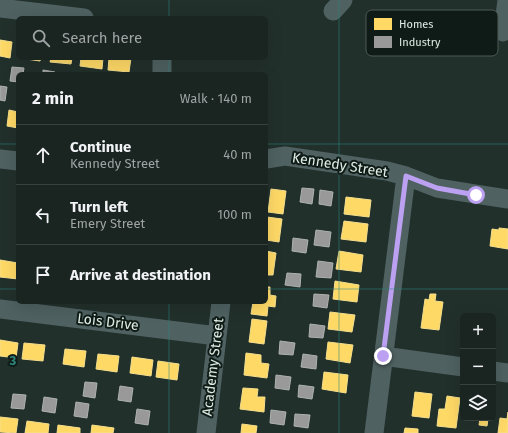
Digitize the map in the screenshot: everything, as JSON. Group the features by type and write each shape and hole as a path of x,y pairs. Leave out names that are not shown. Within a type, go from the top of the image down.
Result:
{"street":[{"path":"503,32 507,0"},
{"path":"0,8 67,16"},
{"path":"162,60 162,72"},
{"name":"Kennedy Street","path":"268,159 285,156 387,171 406,176 437,188 508,199"},
{"path":"0,159 16,161"},
{"path":"374,433 406,176"},
{"name":"Academy Street","path":"206,433 221,304"},
{"name":"Lois Drive","path":"0,309 217,336"},
{"path":"383,356 460,367"},
{"path":"496,371 508,373"}],"building: Homes":[{"path":"0,40 12,42 10,58 0,56"},
{"path":"50,60 72,60 71,64 50,62"},
{"path":"81,60 103,60 102,69 80,66"},
{"path":"109,60 131,60 129,72 108,70"},
{"path":"9,110 16,112 16,128 7,126"},
{"path":"271,189 286,191 283,214 268,212"},
{"path":"346,197 371,200 369,217 344,214"},
{"path":"268,217 282,219 279,242 268,240"},
{"path":"344,221 368,224 366,242 341,239"},
{"path":"499,228 508,229 508,249 490,246 492,229 499,230"},
{"path":"268,251 276,253 273,275 268,275"},
{"path":"339,251 363,255 361,272 336,269"},
{"path":"0,260 16,263 16,279 0,277"},
{"path":"335,281 359,285 357,302 333,299"},
{"path":"268,287 270,287 270,295 276,296 275,307 268,306 267,316 251,314 253,304 268,304"},
{"path":"430,294 436,294 435,301 443,302 439,330 421,328 425,299 429,300"},
{"path":"330,312 355,315 352,332 328,329"},
{"path":"252,319 267,321 264,344 249,342"},
{"path":"0,340 18,343 16,358 0,356"},
{"path":"328,342 353,345 350,363 326,359"},
{"path":"24,343 45,345 43,361 22,359"},
{"path":"65,349 86,351 84,367 63,364"},
{"path":"246,353 261,355 261,363 269,364 267,378 244,375"},
{"path":"98,354 119,356 117,372 96,369"},
{"path":"132,357 153,360 151,376 130,373"},
{"path":"158,361 179,364 177,380 156,377"},
{"path":"324,372 348,375 346,393 322,389"},
{"path":"243,388 258,389 257,397 265,397 264,412 240,409"},
{"path":"415,392 432,394 429,418 412,416"},
{"path":"447,396 460,398 456,428 437,426 439,409 445,409"},
{"path":"508,412 508,433 498,433 500,418 507,419"},
{"path":"0,417 18,419 16,433 0,432"},
{"path":"27,421 49,424 48,433 25,433"},
{"path":"480,421 488,421 487,426 479,425"},
{"path":"242,424 257,426 256,433 241,433"},
{"path":"58,425 80,428 80,433 57,433"},
{"path":"92,425 114,428 113,433 91,433"},
{"path":"405,428 418,429 418,433 404,433"}],"building: Industry":[{"path":"12,67 24,68 23,72 16,72 16,82 10,81"},
{"path":"43,70 55,72 43,72"},
{"path":"0,86 7,87 5,101 0,100"},
{"path":"302,188 314,189 312,204 300,202"},
{"path":"320,190 333,192 331,206 319,204"},
{"path":"316,230 331,232 329,247 314,245"},
{"path":"293,238 308,240 306,253 292,251"},
{"path":"318,261 333,263 331,278 316,277"},
{"path":"287,273 301,274 300,287 285,285"},
{"path":"314,294 329,295 327,308 313,306"},
{"path":"310,324 325,326 323,338 309,337"},
{"path":"280,341 295,343 293,355 279,354"},
{"path":"303,354 317,356 316,369 301,367"},
{"path":"276,375 291,377 289,390 275,388"},
{"path":"85,382 97,383 95,398 83,396"},
{"path":"299,385 314,387 312,399 298,397"},
{"path":"120,386 133,388 131,402 118,400"},
{"path":"13,394 26,395 24,409 11,408"},
{"path":"44,397 57,399 55,413 42,411"},
{"path":"76,402 89,404 87,418 74,416"},
{"path":"137,409 150,411 148,425 135,423"},
{"path":"271,410 286,412 284,425 270,423"},
{"path":"295,414 310,415 308,428 294,426"}],"route":[{"path":"383,356 406,176 437,188 476,195"}]}
